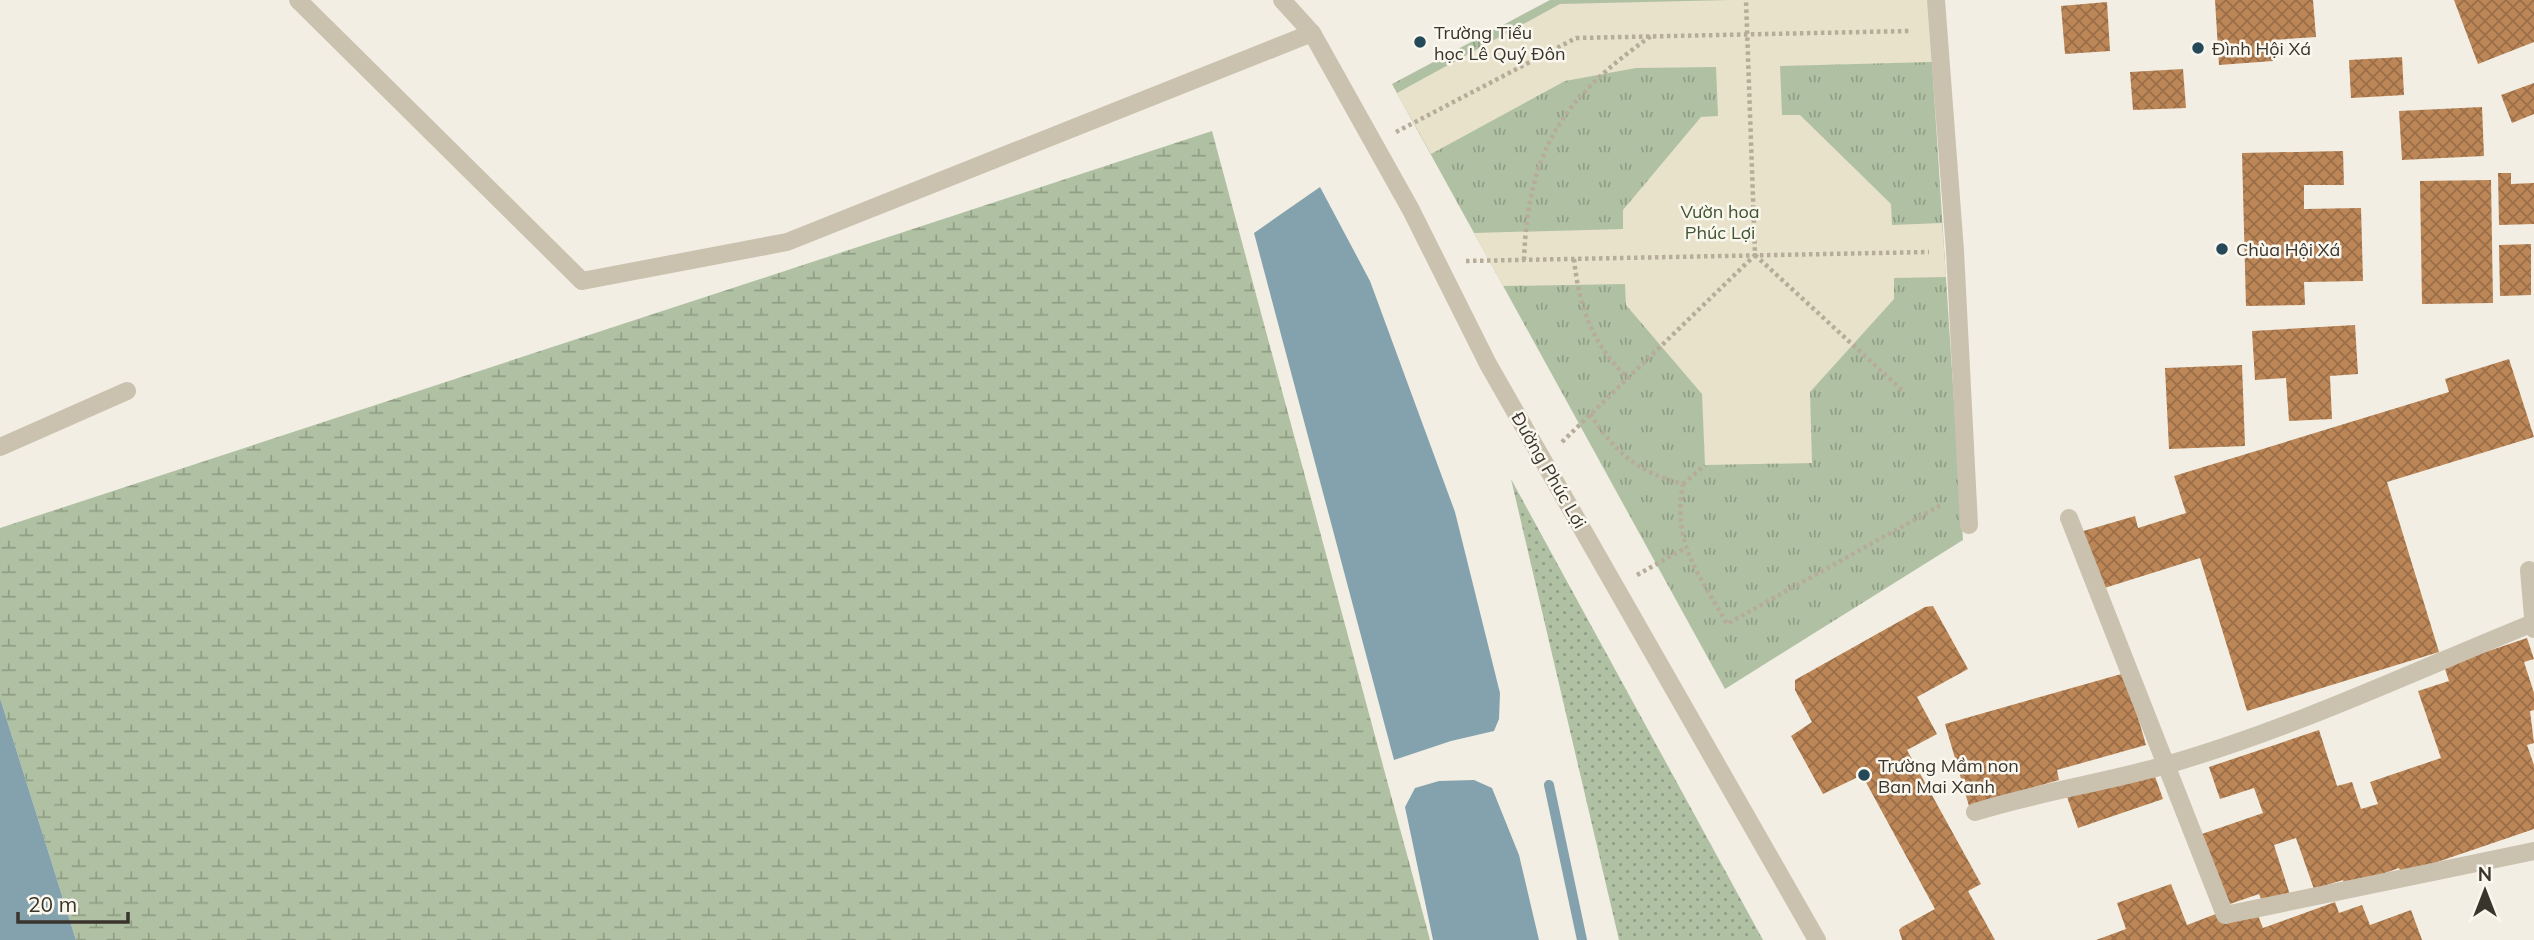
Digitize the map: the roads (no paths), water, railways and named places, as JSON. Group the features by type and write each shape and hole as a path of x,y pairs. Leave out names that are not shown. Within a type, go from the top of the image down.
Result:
{"street":[{"path":"298,0 582,281 787,242 1312,33"},
{"name":"Đường Phúc Lợi","path":"1282,0 1312,33 1374,143 1488,364 1818,940"},
{"path":"1936,0 1955,251 1969,525"},
{"path":"0,447 127,391"},
{"path":"2068,518 2225,915 2534,851"},
{"path":"1975,812 2011,800 2166,765 2350,700 2533,626 2529,570"}],"water":[{"path":"1320,187 1370,281 1455,512 1500,693 1499,719 1494,731 1451,741 1394,760 1254,233"},
{"path":"0,698 76,940 0,940"},
{"path":"1474,780 1492,788 1519,855 1539,940 1433,940 1405,807 1415,788 1439,781"}],"waterway":[{"path":"1549,785 1582,940"}],"place":[{"name":"Trường Tiểu học Lê Quý Đôn","path":"1420,42"},
{"name":"Đình Hội Xá","path":"2198,48"},
{"name":"Chùa Hội Xá","path":"2222,249"},
{"name":"Trường Mầm non Ban Mai Xanh","path":"1864,775"}],"park label":[{"name":"Vườn hoa Phúc Lợi","path":"1720,221"}]}
